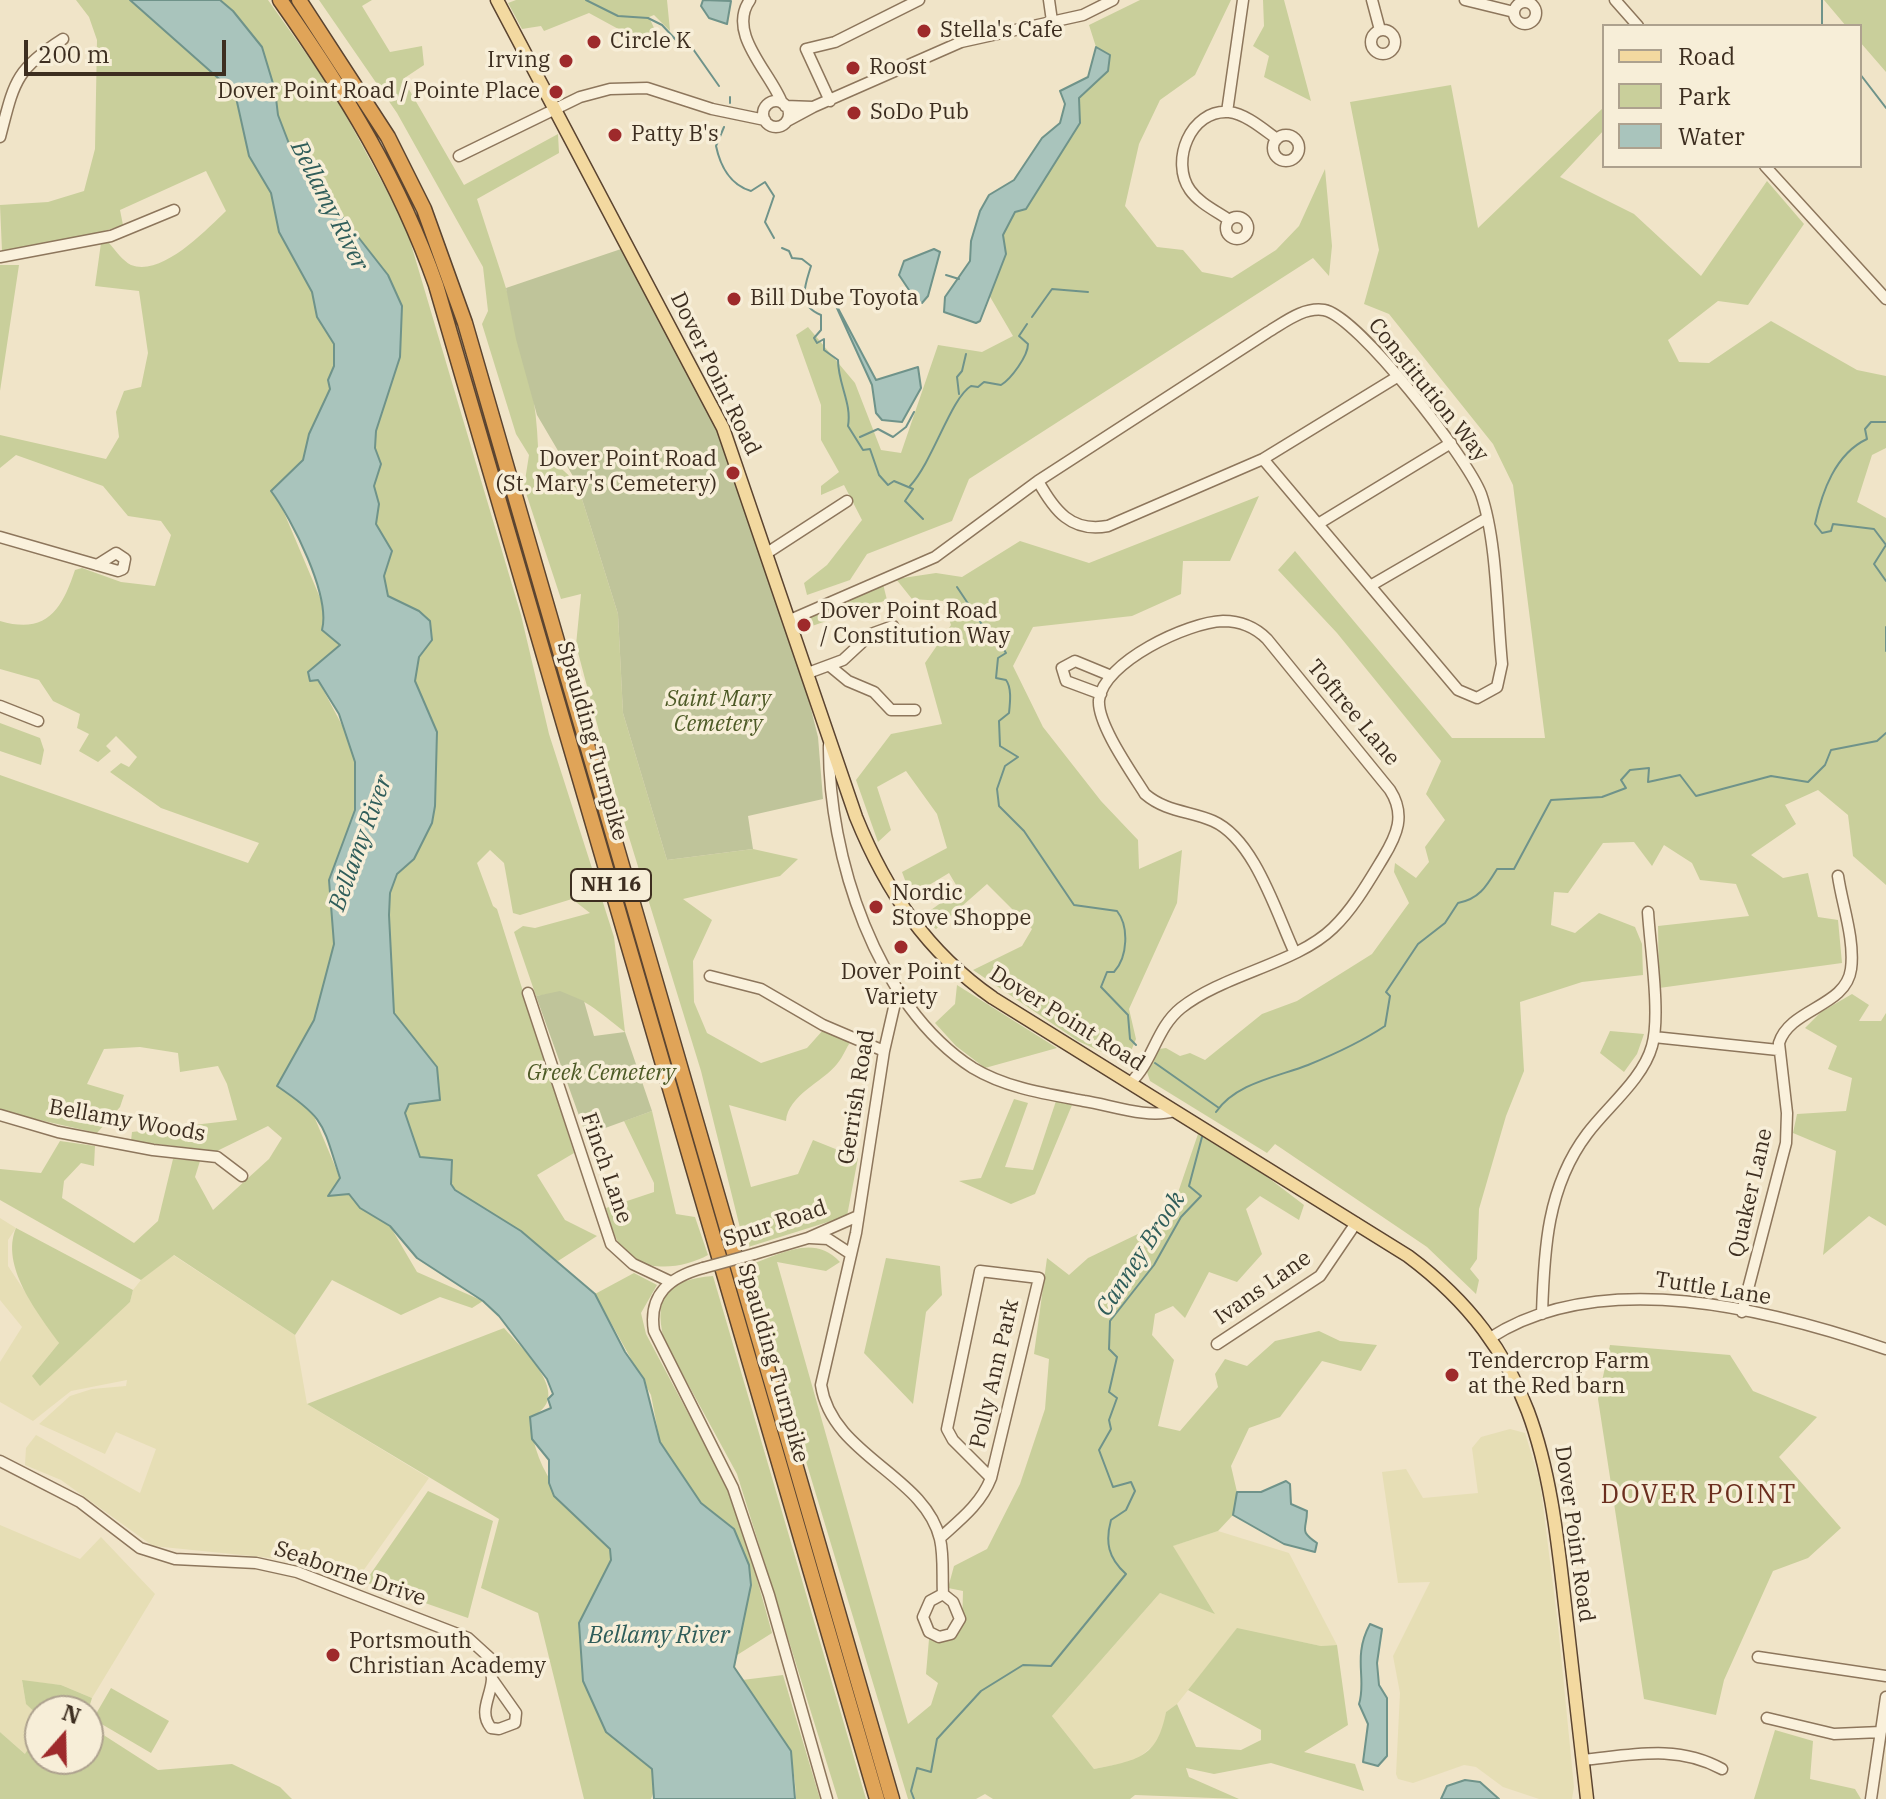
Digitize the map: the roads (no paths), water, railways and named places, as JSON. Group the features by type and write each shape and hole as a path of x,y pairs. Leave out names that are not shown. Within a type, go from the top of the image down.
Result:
{"highway":[{"name":"Spaulding Turnpike","path":"280,0 370,136 410,216 436,285 877,1799"},
{"name":"Spaulding Turnpike","path":"299,0 388,137 424,209 465,323 892,1799"}],"main road":[{"name":"Dover Point Road","path":"497,0 713,407 739,466 829,741 874,860 901,907 923,936 977,987 1356,1223 1433,1276 1490,1338 1527,1405 1548,1474 1587,1799"}],"street":[{"path":"750,0 745,9 743,26 784,104 787,121"},
{"path":"830,101 806,49 829,45 919,0"},
{"path":"1049,0 1052,21"},
{"path":"459,156 599,90 643,88 765,120 775,127 941,49 994,32 1083,15 1113,0"},
{"path":"1227,112 1243,0"},
{"path":"1372,0 1380,30"},
{"path":"1465,0 1514,12"},
{"path":"1615,0 1636,24"},
{"path":"0,137 21,72 33,59 63,39"},
{"path":"765,72 765,120"},
{"path":"735,114 767,105 813,107"},
{"path":"1229,220 1193,195 1185,183 1181,161 1187,139 1208,117 1227,112 1241,115 1277,139"},
{"path":"1767,168 1886,299"},
{"path":"0,257 111,236 174,210"},
{"name":"Constitution Way","path":"790,620 935,557 1038,481 1268,332 1310,310 1331,312 1345,320 1397,377 1451,443 1476,481 1487,518 1502,664 1501,680 1491,692 1477,698 1458,690 1263,459"},
{"path":"1038,481 1052,506 1066,520 1083,527 1099,528 1263,459 1397,377"},
{"path":"1318,524 1451,443"},
{"path":"767,553 847,501"},
{"path":"1370,586 1487,518"},
{"path":"0,537 97,565"},
{"name":"Toftree Lane","path":"1109,675 1134,655 1201,625 1224,621 1247,626 1267,639 1390,790 1399,812 1393,843 1333,929 1187,1004 1169,1020 1138,1063 1130,1083"},
{"path":"808,673 831,667 871,634 893,626"},
{"path":"1101,694 1066,681 1062,668 1075,661 1109,675 1101,694 1102,717 1145,794 1157,804 1212,821 1238,839 1294,951"},
{"path":"831,667 848,681 874,692 891,710 915,710"},
{"path":"0,706 38,721"},
{"path":"829,741 829,777 853,897 864,927 898,990 949,1048 982,1073 1072,1099 1144,1112 1164,1114 1174,1111"},
{"path":"1654,1037 1778,1050 1788,1026 1841,990 1849,977 1851,955 1838,876"},
{"path":"1542,1314 1548,1224 1562,1178 1585,1136 1647,1058 1654,1037 1648,912"},
{"path":"710,976 761,989 823,1025 870,1042 884,1051"},
{"name":"Gerrish Road","path":"898,990 884,1051 851,1254 822,1375 826,1406 849,1438 926,1512 940,1538 943,1594"},
{"name":"Finch Lane","path":"528,993 611,1244 633,1264 669,1281"},
{"path":"870,1042 888,1031"},
{"name":"Quaker Lane","path":"1742,1312 1786,1143 1787,1113 1778,1050"},
{"name":"Bellamy Woods","path":"0,1115 47,1129 153,1150 217,1157 242,1176"},
{"name":"Spur Road","path":"669,1281 808,1238 858,1216"},
{"name":"Ivans Lane","path":"1217,1344 1320,1276 1356,1223"},
{"path":"808,1238 828,1239 851,1254"},
{"name":"Polly Ann Park","path":"940,1538 971,1510 991,1478 1039,1278 980,1271 947,1429 991,1478"},
{"path":"669,1281 655,1304 654,1331 737,1498 769,1595 827,1799"},
{"name":"Tuttle Lane","path":"1490,1338 1516,1322 1542,1314 1647,1297 1692,1301 1886,1349"},
{"name":"Seaborne Drive","path":"0,1461 80,1502 140,1548 175,1559 256,1563 297,1572 468,1638 490,1658 492,1679 485,1705 485,1721 491,1728 499,1729 515,1723 516,1713 492,1679"},
{"path":"1758,1657 1886,1676"},
{"path":"1871,1799 1886,1697"},
{"path":"1767,1718 1834,1734 1881,1732"},
{"path":"1583,1760 1675,1752 1692,1755 1722,1769"}],"water":[{"name":"Bellamy River","path":"130,0 220,0 233,11 262,47 275,90 278,115 293,154 388,275 402,306 400,357 376,431 375,448 381,464 374,486 379,504 376,524 392,551 384,576 388,596 419,611 430,621 432,640 419,657 415,681 437,732 432,823 414,859 397,874 390,893 389,915 394,1013 437,1067 440,1100 409,1104 405,1113 420,1157 452,1160 451,1184 455,1190 521,1231 595,1294 625,1352 644,1379 660,1442 701,1503 734,1529 749,1565 751,1585 734,1667 791,1751 795,1799 654,1799 652,1769 606,1732 583,1681 579,1623 611,1560 610,1549 554,1496 549,1483 549,1460 532,1439 530,1417 551,1408 548,1399 553,1394 547,1379 499,1316 483,1301 417,1258 390,1226 360,1208 349,1194 328,1196 340,1178 325,1133 314,1115 277,1086 314,1020 334,944 329,880 355,810 355,762 339,714 318,680 310,681 308,672 340,645 322,630 321,598 308,558 271,491 303,460 309,434 330,389 328,380 334,366 334,344 317,317 312,292 279,232 271,193 249,156 235,93"},
{"path":"703,0 731,1 727,24 709,18 701,6"},
{"path":"1096,47 1110,55 1108,71 1079,98 1080,123 1026,209 1015,212 1003,235 1006,254 980,321 976,323 944,312 945,297 970,261 971,241 980,211 989,195 1014,180 1042,138 1060,123 1065,104 1060,91 1088,77"},
{"path":"934,249 940,252 928,296 922,303 917,302 899,275 904,261"},
{"path":"831,295 876,380 918,367 921,388 902,422 882,420 876,413 872,385"},
{"path":"1286,1481 1290,1484 1291,1504 1307,1511 1305,1529 1317,1543 1315,1552 1284,1544 1233,1515 1237,1492 1261,1492"},
{"path":"1370,1624 1382,1629 1377,1663 1379,1685 1387,1698 1387,1756 1378,1766 1363,1762 1368,1724 1359,1704 1362,1647"},
{"path":"1465,1780 1480,1782 1499,1799 1441,1799 1447,1786"}],"waterway":[{"path":"586,0 618,16 648,18 662,25 676,40 685,42 693,49 719,86"},
{"name":"Canney Brook","path":"1822,0 1822,24"},
{"name":"Canney Brook","path":"1862,77 1886,108"},
{"path":"730,97 730,103"},
{"path":"724,127 716,146 727,173 737,184 751,191 765,182 774,196 765,222 774,238"},
{"path":"782,248 789,251 792,258 802,259 811,266 805,300 813,311 821,315 821,330 814,338 817,343 824,339 824,350 838,360 848,409 848,426 863,450 870,449 879,475 888,485 894,481 913,489 905,501 923,519"},
{"path":"946,275 959,279"},
{"path":"1032,317 1052,289 1088,292"},
{"path":"910,486 964,393 971,386 978,387 984,382 1001,385 1018,367 1028,344 1019,336 1027,324"},
{"path":"959,394 957,377 962,371 966,354"},
{"path":"860,437 878,429 893,437 906,427 914,412"},
{"name":"Canney Brook","path":"1886,422 1871,422 1865,429 1867,439 1838,464 1826,487 1815,524 1822,533 1831,531 1833,524 1874,529 1886,545 1874,564 1886,581"},
{"path":"957,587 987,632 996,636 1006,653 998,658 996,678 1006,680 1010,696 1009,713 999,721 1000,746 1018,757 1005,766 997,789 999,806 1024,831 1074,905 1117,911 1121,917 1125,933 1122,958 1114,972 1107,972 1101,987 1128,1015 1130,1039 1136,1045"},
{"name":"Canney Brook","path":"1886,627 1886,651"},
{"name":"Canney Brook","path":"1216,1112 1234,1094 1328,1057 1385,1026 1390,996 1386,992 1418,944 1445,923 1458,903 1471,899 1481,891 1497,869 1514,869 1551,800 1602,797 1626,788 1621,780 1630,770 1649,768 1648,782 1680,775 1696,796 1771,776 1808,782 1825,765 1831,750 1877,741 1886,733"},
{"path":"1155,1063 1219,1108"},
{"name":"Canney Brook","path":"914,1799 911,1791 917,1768 931,1772 937,1739 981,1691 1023,1665 1051,1666 1126,1574 1112,1556 1108,1535 1111,1520 1126,1510 1135,1491 1131,1482 1113,1487 1099,1450 1111,1429 1109,1420 1117,1398 1109,1392 1117,1357 1109,1349 1110,1321 1154,1265 1181,1217 1201,1196 1189,1186 1202,1137"}],"place":[{"name":"Stella's Cafe","path":"924,31"},
{"name":"Circle K","path":"594,42"},
{"name":"Irving","path":"566,61"},
{"name":"Roost","path":"853,68"},
{"name":"Dover Point Road / Pointe Place","path":"556,92"},
{"name":"SoDo Pub","path":"854,113"},
{"name":"Patty B's","path":"615,135"},
{"name":"Bill Dube Toyota","path":"734,299"},
{"name":"Dover Point Road (St. Mary's Cemetery)","path":"733,473"},
{"name":"Dover Point Road / Constitution Way","path":"804,625"},
{"name":"Nordic Stove Shoppe","path":"876,907"},
{"name":"Dover Point Variety","path":"901,947"},
{"name":"Tendercrop Farm at the Red barn","path":"1452,1375"},
{"name":"Portsmouth Christian Academy","path":"333,1655"}],"district":[{"name":"DOVER POINT","path":"1699,1495"}],"park label":[{"name":"Saint Mary Cemetery","path":"718,712"},
{"name":"Greek Cemetery","path":"601,1074"}]}
